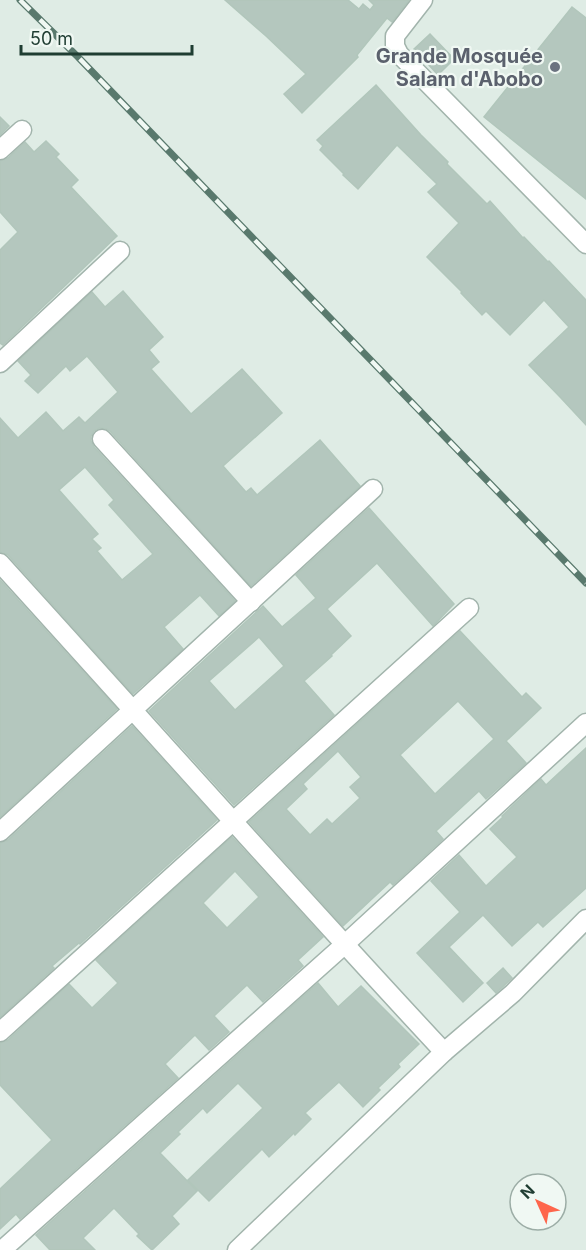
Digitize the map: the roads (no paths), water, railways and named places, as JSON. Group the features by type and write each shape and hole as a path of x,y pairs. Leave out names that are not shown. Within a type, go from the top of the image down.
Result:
{"street":[{"path":"423,0 395,36 395,46 399,54 586,244"},
{"path":"0,150 22,130"},
{"path":"0,363 120,251"},
{"path":"102,439 251,602"},
{"path":"0,832 373,489"},
{"path":"0,563 344,945 444,1052"},
{"path":"0,1032 469,608"},
{"path":"2,1250 344,945 586,723"},
{"path":"237,1250 444,1052 513,993 586,919"}],"railway":[{"path":"20,0 78,57 586,583"}],"place":[{"name":"Grande Mosquée Salam d'Abobo","path":"555,67"}]}
